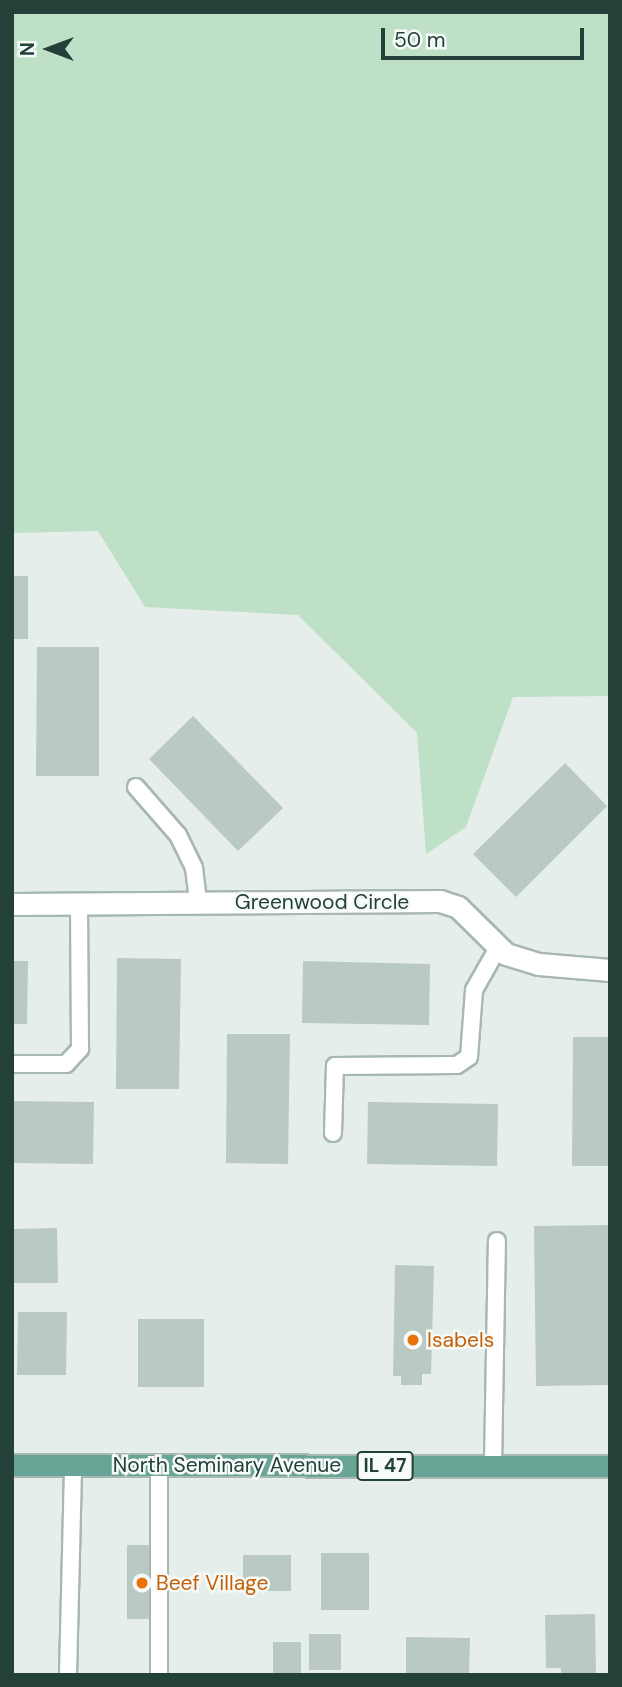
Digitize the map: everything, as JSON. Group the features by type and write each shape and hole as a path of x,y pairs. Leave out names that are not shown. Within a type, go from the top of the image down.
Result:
{"main road":[{"name":"North Seminary Avenue","path":"12,1465 610,1466"}],"street":[{"name":"Greenwood Circle","path":"12,904 440,901 458,906 506,954 539,964 610,970"}],"lane":[{"path":"135,787 178,835 194,868 198,902"},
{"path":"12,1064 66,1064 80,1049 79,904"},
{"path":"333,1133 335,1066 457,1065 469,1057 474,990 499,946"},
{"path":"493,1466 497,1241"},
{"path":"72,1672 73,1465"},
{"path":"159,1465 159,1675"}],"green space":[{"path":"12,12 610,12 610,696 513,697 466,827 426,854 417,733 298,615 145,607 98,531 12,533"}],"building":[{"path":"12,576 28,576 28,639 12,639"},
{"path":"37,647 99,647 99,776 36,776"},
{"path":"193,716 283,808 238,851 149,759"},
{"path":"565,763 607,806 516,897 473,854"},
{"path":"117,958 181,959 179,1089 116,1089"},
{"path":"12,961 28,961 27,1024 12,1024"},
{"path":"303,961 430,964 429,1025 302,1023"},
{"path":"227,1034 290,1034 288,1164 226,1163"},
{"path":"573,1037 610,1037 610,1166 572,1166"},
{"path":"12,1101 94,1102 93,1164 12,1163"},
{"path":"368,1102 498,1104 497,1166 367,1164"},
{"path":"610,1225 610,1385 536,1386 534,1226"},
{"path":"57,1228 58,1283 14,1283 14,1229"},
{"path":"395,1265 434,1266 431,1374 422,1374 422,1385 401,1385 401,1376 393,1376"},
{"path":"18,1312 67,1312 66,1375 17,1375"},
{"path":"138,1319 204,1319 204,1387 138,1387"},
{"path":"127,1545 156,1545 156,1619 127,1619"},
{"path":"321,1553 369,1553 369,1610 321,1610"},
{"path":"243,1555 291,1555 291,1591 243,1591"},
{"path":"595,1614 596,1675 561,1675 561,1668 546,1668 545,1615"},
{"path":"309,1634 341,1634 341,1670 309,1670"},
{"path":"406,1637 470,1638 469,1675 406,1675"},
{"path":"273,1642 301,1642 301,1675 273,1675"}],"place":[{"name":"Isabels","path":"413,1340"},
{"name":"Beef Village","path":"142,1583"}]}
